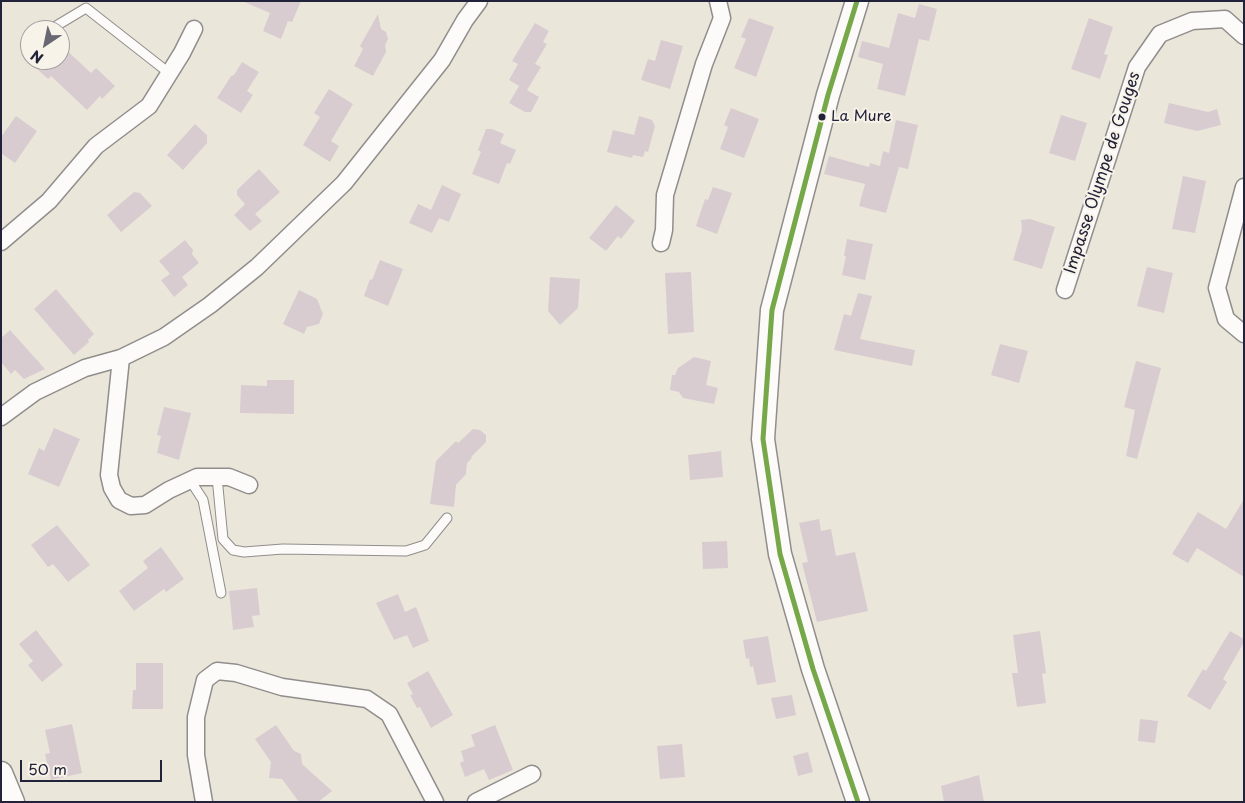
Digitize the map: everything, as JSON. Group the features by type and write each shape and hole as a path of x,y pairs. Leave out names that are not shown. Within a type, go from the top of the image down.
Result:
{"main road":[{"path":"857,1 828,95 772,310 763,439 780,554 813,669 858,802"},
{"path":"1,773 13,802"}],"street":[{"path":"461,1 465,20"},
{"path":"1,417 35,392 85,368 121,358 164,337 210,305 257,267 344,183 442,60 465,20 479,1"},
{"path":"661,243 664,230 664,195 704,64 722,18 718,1"},
{"name":"Impasse Olympe de Gouges","path":"1065,290 1137,67 1160,34 1192,21 1225,19 1244,36"},
{"path":"1,242 49,201 96,146 149,106 194,30"},
{"path":"1244,187 1217,288 1226,320 1244,334"},
{"path":"121,358 109,475 112,488 119,500 131,506 144,505 169,490 197,477 229,477 248,485"},
{"path":"204,802 196,755 196,717 205,680 217,670 236,673 282,687 367,699 389,714 435,802"},
{"path":"476,802 532,774"}],"lane":[{"path":"66,20 86,8 169,73"},
{"path":"217,477 224,539 233,550 244,552 283,549 406,551 424,545 447,518"},
{"path":"190,480 203,500 221,593"}],"building":[{"path":"242,1 301,1 292,22 288,21 281,39 263,31 270,13"},
{"path":"919,4 937,9 929,41 919,39 905,96 877,89 883,64 858,57 862,41 889,48 898,13 915,18"},
{"path":"378,14 381,29 386,32 388,39 385,45 386,52 373,76 354,66 363,49 360,46"},
{"path":"749,18 774,27 756,77 734,68 746,39 741,37"},
{"path":"1089,18 1113,27 1104,54 1108,55 1100,79 1071,69"},
{"path":"535,23 549,31 543,42 547,44 535,64 541,67 527,90 539,97 531,112 525,112 509,103 519,86 521,87 509,80 518,64 512,61"},
{"path":"661,40 683,46 670,89 641,80 648,59 655,61"},
{"path":"70,53 91,73 96,68 115,86 102,99 100,96 87,110 51,76 48,79 38,70 70,70"},
{"path":"242,62 259,72 247,91 253,95 241,113 217,98"},
{"path":"329,89 353,104 331,141 339,146 330,162 303,145 320,117 314,113"},
{"path":"1169,103 1208,112 1217,109 1221,125 1197,131 1164,123"},
{"path":"731,108 759,119 744,158 720,149 728,127 724,125"},
{"path":"1061,115 1087,123 1075,161 1049,153"},
{"path":"16,116 37,131 15,163 1,153 1,137"},
{"path":"639,116 652,120 655,126 648,152 645,151 643,157 633,155 632,158 607,152 613,130 634,135"},
{"path":"896,120 918,125 908,169 899,167 886,213 859,206 865,184 824,174 829,156 869,167 870,163 880,166 883,151 889,153"},
{"path":"195,124 207,135 207,143 183,170 167,155"},
{"path":"486,129 492,129 504,134 500,143 516,150 510,164 507,163 499,184 472,174 481,152 478,150"},
{"path":"259,169 280,192 255,214 262,221 250,231 234,215 245,204 237,195 237,190"},
{"path":"1183,176 1206,181 1195,233 1172,229"},
{"path":"442,185 461,194 449,222 439,218 432,233 409,223 418,204 431,210"},
{"path":"713,187 732,193 717,234 696,226 705,199 708,200"},
{"path":"134,192 140,193 152,206 121,232 107,215"},
{"path":"616,205 635,221 621,239 618,236 606,251 589,238"},
{"path":"1030,219 1055,227 1042,269 1013,260 1022,230 1021,220"},
{"path":"847,239 873,244 865,280 842,275"},
{"path":"185,240 193,250 192,254 199,263 182,277 188,285 174,297 161,280 170,274 159,261"},
{"path":"380,260 403,269 388,306 364,296"},
{"path":"1147,267 1173,273 1164,313 1137,306"},
{"path":"691,272 694,332 668,334 665,273"},
{"path":"550,277 580,279 578,308 560,325 548,311"},
{"path":"56,289 94,334 88,340 89,342 74,355 34,309"},
{"path":"299,290 317,299 323,314 319,324 307,327 304,334 283,324"},
{"path":"858,293 872,296 860,339 915,350 912,366 834,350 844,314 851,316"},
{"path":"10,330 45,369 24,379 15,370 11,374 1,362 1,338"},
{"path":"1000,344 1028,351 1019,383 991,375"},
{"path":"694,357 711,361 706,385 718,388 714,404 683,398 679,392 670,390 672,375 675,375 678,368"},
{"path":"1136,361 1161,368 1137,459 1126,456 1135,410 1124,407"},
{"path":"267,380 294,380 294,414 240,413 241,385 267,386"},
{"path":"164,407 191,413 179,460 157,453 161,436 157,435"},
{"path":"54,428 80,439 59,487 28,474 39,448 44,451"},
{"path":"473,429 480,430 486,435 486,442 471,457 467,463 466,474 456,485 454,507 430,504 436,461 456,441 458,443"},
{"path":"721,451 723,477 690,480 688,455"},
{"path":"1244,499 1244,577 1197,548 1188,563 1172,554 1198,512 1226,529"},
{"path":"819,519 821,531 831,529 836,556 855,552 868,611 817,622 802,563 808,562 799,523"},
{"path":"57,525 90,565 68,582 53,564 48,567 31,545"},
{"path":"727,541 728,568 703,569 702,542"},
{"path":"161,547 184,579 166,592 164,589 134,611 119,591 148,568 143,561"},
{"path":"257,588 260,615 252,616 254,627 233,630 229,591"},
{"path":"398,594 405,612 416,607 429,641 413,648 407,635 394,640 376,603"},
{"path":"36,630 63,665 42,682 28,665 33,661 19,644"},
{"path":"1040,631 1046,673 1042,674 1046,703 1017,707 1012,673 1018,673 1013,635"},
{"path":"1230,631 1244,639 1244,642 1223,679 1227,682 1210,710 1187,696 1203,669 1206,671"},
{"path":"768,636 776,682 757,685 753,666 750,667 749,658 746,659 743,640"},
{"path":"136,663 163,663 163,709 132,709 133,690 136,690"},
{"path":"428,671 453,715 431,728 420,707 417,708 410,695 413,694 407,683"},
{"path":"792,695 796,715 776,719 771,698"},
{"path":"1140,719 1158,721 1155,743 1138,741"},
{"path":"72,724 82,773 51,780 45,754 50,753 45,730"},
{"path":"276,725 294,751 301,754 302,764 332,791 318,802 299,802 282,779 269,778 271,762 255,739"},
{"path":"495,725 513,770 489,780 484,769 465,777 460,763 464,761 461,751 475,746 471,735"},
{"path":"682,744 685,777 660,779 657,746"},
{"path":"808,752 813,772 798,776 793,756"},
{"path":"979,775 984,802 944,802 941,786"}],"transit line":[{"path":"857,1 828,95 772,310 763,439 780,554 813,669 858,802"}],"place":[{"name":"La Mure","path":"822,117"}]}
